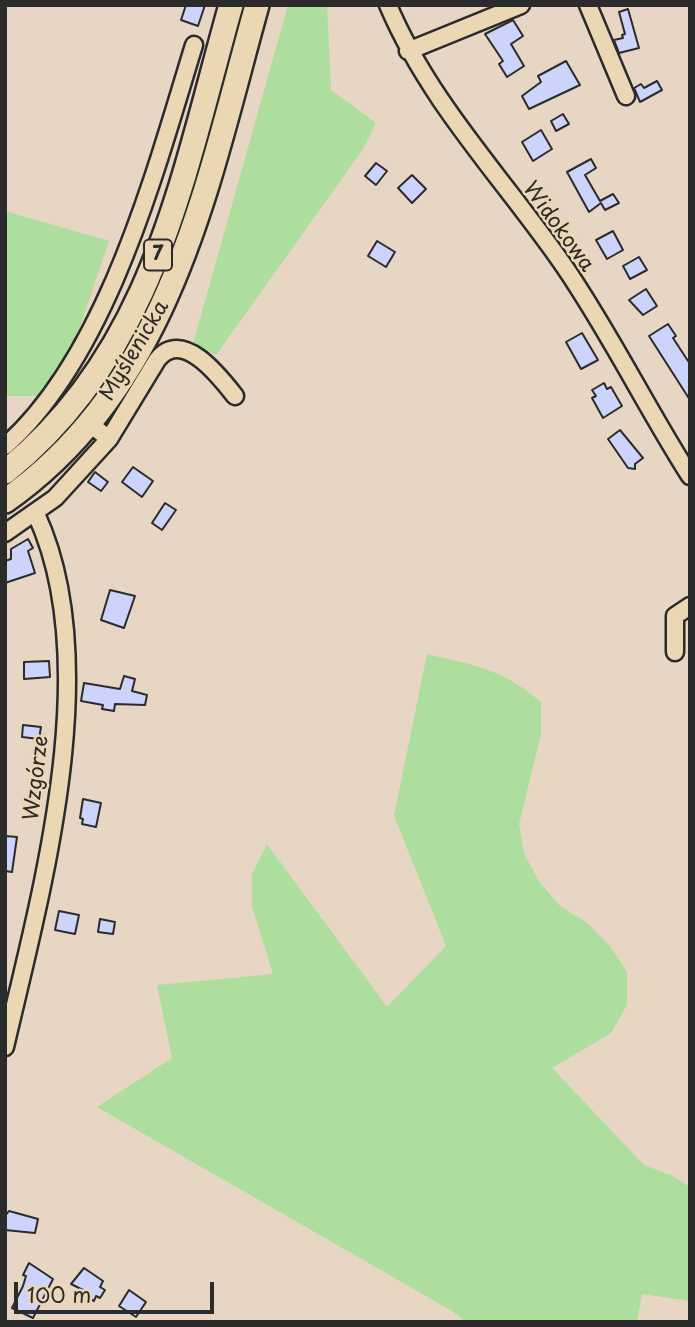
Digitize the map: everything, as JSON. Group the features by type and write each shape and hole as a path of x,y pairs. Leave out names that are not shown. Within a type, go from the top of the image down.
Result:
{"highway":[{"name":"Myślenicka","path":"5,472 34,448 80,398 135,312 177,196 231,5"},
{"name":"Myślenicka","path":"5,501 42,471 89,423 137,357 173,286 202,202 257,5"}],"street":[{"name":"Widokowa","path":"388,5 408,51 446,111 564,266 690,476"},
{"path":"408,51 521,5"},
{"path":"588,5 626,96"},
{"path":"5,446 50,399 86,341 155,175 194,45"},
{"path":"5,533 36,514 74,481 109,439 157,360 166,352 179,351 203,359 235,396"},
{"path":"89,423 109,439"},
{"name":"Wzgórze","path":"5,1047 46,867 68,699 69,673 60,585 47,537 36,514"},
{"path":"675,652 675,616 690,606"}],"green space":[{"path":"288,5 327,5 331,90 376,123 363,149 216,355 193,344"},
{"path":"5,211 109,241 78,333 46,396 5,396"},
{"path":"427,654 474,665 500,675 541,702 541,734 519,824 524,854 540,883 560,906 587,923 610,946 627,972 627,1005 611,1033 552,1068 644,1165 675,1177 690,1187 690,1301 642,1294 637,1322 466,1322 452,1311 97,1107 172,1058 157,985 273,974 252,907 252,874 267,844 387,1007 446,946 394,816"}],"building":[{"path":"186,5 205,5 198,26 181,20"},
{"path":"628,9 639,48 619,53 614,40 623,38 622,35 625,34 619,12"},
{"path":"513,20 523,36 511,44 524,66 507,77 499,64 503,61 485,34"},
{"path":"566,61 580,85 529,109 522,96 541,82 538,76"},
{"path":"657,81 662,90 640,102 634,88 641,84 644,88"},
{"path":"563,114 569,124 556,131 551,121"},
{"path":"541,130 552,149 533,161 522,142"},
{"path":"591,159 596,168 585,175 600,201 613,194 619,203 605,210 601,203 589,212 567,172"},
{"path":"376,163 387,171 376,185 365,176"},
{"path":"412,175 426,189 412,203 398,188"},
{"path":"613,231 623,250 607,259 596,240"},
{"path":"377,241 395,252 386,267 368,256"},
{"path":"639,257 647,270 630,279 623,266"},
{"path":"646,289 657,306 643,315 629,300"},
{"path":"668,324 676,336 673,338 690,364 690,400 649,336"},
{"path":"582,333 598,360 581,369 566,342"},
{"path":"604,383 607,389 611,387 622,406 603,418 592,398 596,396 592,390"},
{"path":"620,430 643,458 635,464 635,469 628,468 608,439"},
{"path":"133,467 153,481 142,497 122,482"},
{"path":"95,472 108,482 101,491 88,482"},
{"path":"165,503 176,510 162,530 152,523"},
{"path":"28,539 33,548 28,551 35,573 5,583 5,561 11,559 11,549"},
{"path":"110,590 135,596 124,628 101,620"},
{"path":"49,661 50,677 24,679 24,662"},
{"path":"124,676 135,679 132,691 147,695 145,705 115,704 114,711 102,709 103,705 81,701 84,683 120,689"},
{"path":"23,725 41,727 39,739 22,737"},
{"path":"83,799 101,803 96,827 82,824 83,819 80,818"},
{"path":"5,836 17,837 12,872 5,871"},
{"path":"59,911 79,915 75,934 55,930"},
{"path":"100,919 115,922 113,934 98,932"},
{"path":"9,1211 38,1219 35,1233 5,1230 5,1216"},
{"path":"29,1263 53,1279 33,1318 12,1308 23,1286 26,1276 23,1275"},
{"path":"84,1268 103,1281 100,1287 105,1290 100,1298 96,1296 94,1301 83,1295 85,1291 71,1284"},
{"path":"129,1290 146,1302 136,1317 119,1306"}]}
